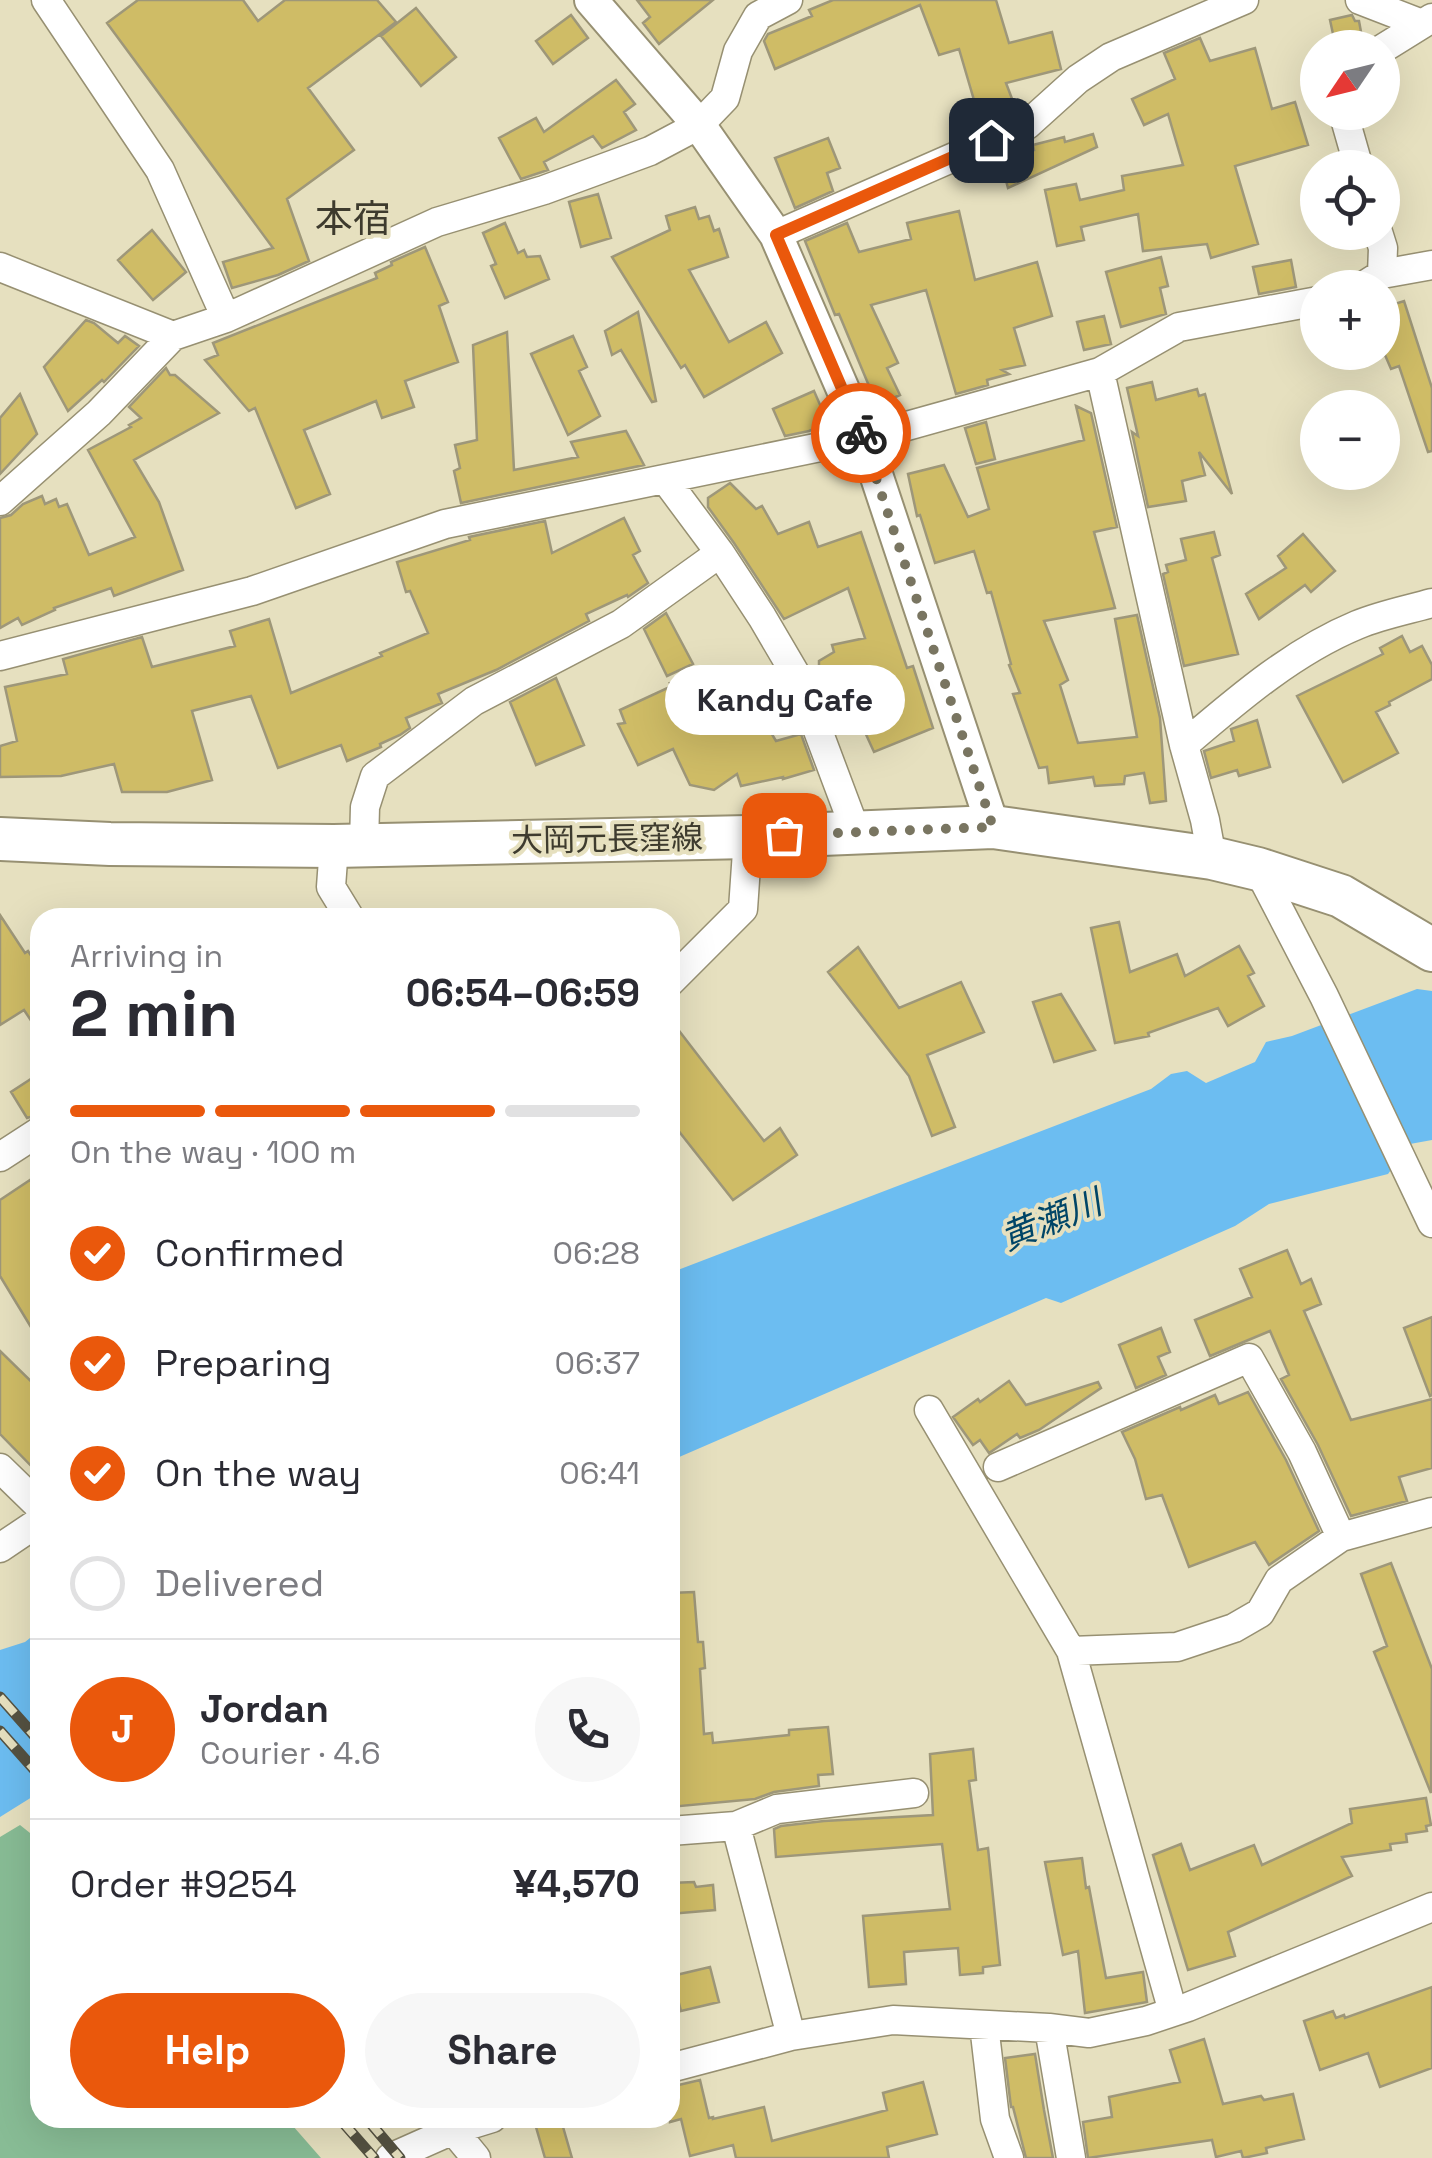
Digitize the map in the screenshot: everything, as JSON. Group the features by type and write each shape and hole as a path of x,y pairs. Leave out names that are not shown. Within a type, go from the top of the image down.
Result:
{"main road":[{"name":"大岡元長窪線","path":"0,839 110,844 349,845 748,837 993,827 1212,858 1258,869 1341,896 1432,950"}],"street":[{"path":"46,0 160,170 226,318"},
{"path":"592,0 699,125 776,235 864,438 993,827"},
{"path":"0,501 99,413 173,336 226,318 437,222 632,158 699,125 725,98 738,51 758,16 788,0"},
{"path":"776,235 1027,125 1078,78 1111,57 1244,0"},
{"path":"1360,0 1427,21"},
{"path":"1400,38 1427,21"},
{"path":"1400,274 1432,266"},
{"path":"0,267 173,336"},
{"path":"0,656 252,590 445,524 864,438 1100,372 1179,328 1300,304"},
{"path":"1100,372 1212,858"},
{"path":"665,480 720,552 799,680 856,832"},
{"path":"344,908 331,887 376,776 474,701 620,624 720,552"},
{"path":"1184,745 1246,693 1314,646 1356,625 1432,604"},
{"path":"680,972 743,910 748,837"},
{"path":"1258,869 1324,996 1432,1222"},
{"path":"0,1158 30,1138"},
{"path":"998,1467 1249,1358 1302,1452 1342,1537"},
{"path":"929,1410 1072,1651 1173,2012"},
{"path":"0,1468 30,1497"},
{"path":"1072,1651 1177,1647 1234,1628 1260,1613 1279,1580 1342,1537 1432,1512"},
{"path":"0,1548 30,1528"},
{"path":"680,1831 736,1826 777,1809 914,1793"},
{"path":"736,1826 792,2036"},
{"path":"680,2065 792,2036 893,2020 1088,2033 1146,2022 1432,1906"},
{"path":"984,2025 995,2119 1009,2158"},
{"path":"1049,2028 1072,2158"},
{"path":"390,2158 460,2128"},
{"path":"453,2130 476,2158"}],"green space":[{"path":"20,1825 30,1833 30,2128 295,2128 321,2158 0,2158 0,1837"}],"water":[{"name":"黄瀬川","path":"1417,989 1432,991 1432,1140 1410,1144 1388,1174 1269,1204 1235,1226 1061,1303 1046,1298 680,1457 680,1269 1151,1089 1171,1074 1187,1071 1206,1083 1255,1062 1266,1042"},
{"path":"30,1638 30,1798 0,1817 0,1650"}],"building":[{"path":"138,0 243,0 258,21 285,0 377,0 396,22 308,88 354,150 287,199 309,261 232,288 223,262 273,248 107,23"},
{"path":"637,0 713,0 659,44 643,23 650,17"},
{"path":"833,0 996,0 1009,43 1052,32 1061,69 1006,83 1014,104 979,117 959,49 939,55 920,5 775,69 764,41 768,34 812,16 809,10"},
{"path":"416,8 456,57 421,86 381,36"},
{"path":"571,15 588,38 553,64 536,41"},
{"path":"1352,15 1359,21 1361,30 1332,30 1330,20"},
{"path":"1200,38 1210,61 1255,48 1272,109 1295,102 1300,130 1303,130 1308,145 1235,166 1258,244 1211,258 1207,244 1143,251 1138,214 1081,227 1084,240 1057,246 1045,190 1076,184 1080,200 1124,190 1122,176 1183,165 1168,114 1144,125 1132,99 1175,79 1164,53"},
{"path":"616,80 635,104 624,112 636,130 602,148 593,136 544,162 548,170 521,179 499,138 536,118 544,132"},
{"path":"1093,134 1097,147 1008,188 1000,159 1034,150 1033,145"},
{"path":"828,138 840,168 827,173 833,191 795,208 775,158"},
{"path":"598,194 611,238 581,247 569,202"},
{"path":"695,207 699,219 709,216 714,231 719,229 728,257 689,270 729,342 766,322 782,353 704,397 685,365 681,368 612,257 670,230 666,216"},
{"path":"959,211 975,280 1037,262 1052,316 1014,328 1025,365 1002,370 1009,374 956,394 926,290 871,305 898,363 887,368 900,395 877,405 805,241 847,223 859,252 911,239 907,223"},
{"path":"505,223 518,253 524,250 527,257 540,256 549,279 505,298 491,266 496,264 483,233"},
{"path":"152,230 186,272 153,300 118,260"},
{"path":"425,247 448,302 439,306 458,362 405,381 414,407 382,418 376,401 304,430 330,494 296,508 255,408 249,411 205,360 218,355 213,343 377,278 375,273 392,265 391,262"},
{"path":"1161,257 1168,286 1160,288 1166,314 1121,327 1106,272"},
{"path":"1291,260 1296,287 1259,294 1253,267"},
{"path":"1404,301 1432,388 1432,451 1428,452 1400,369 1400,302"},
{"path":"638,312 656,401 652,402 621,350 612,355 605,331"},
{"path":"1104,316 1111,344 1084,350 1077,322"},
{"path":"86,320 118,343 125,336 139,346 68,411 44,367"},
{"path":"507,332 514,470 578,457 571,442 626,431 644,465 461,503 454,471 460,468 455,445 477,440 473,345"},
{"path":"573,336 587,367 579,371 600,416 568,435 531,354"},
{"path":"166,368 219,413 134,460 159,502 183,570 114,596 111,588 54,608 22,625 18,618 0,628 0,518 42,496 45,504 56,499 59,507 67,504 89,555 135,537 88,450 141,418 129,407"},
{"path":"1152,382 1156,400 1197,389 1199,396 1205,394 1232,494 1199,452 1205,475 1182,481 1186,501 1148,507 1127,388"},
{"path":"814,391 828,423 785,436 773,409"},
{"path":"20,394 37,434 0,474 0,418"},
{"path":"1076,406 1091,413 1117,527 1094,532 1115,608 1044,621 1068,680 1060,685 1078,743 1137,737 1115,619 1137,615 1160,718 1166,801 1150,803 1144,773 1125,776 1124,784 1095,786 1093,777 1049,783 1047,767 1039,768 1013,694 1020,693 991,592 987,593 974,551 935,563 920,515 917,516 908,474 944,465 968,517 989,509 977,468 1084,440"},
{"path":"986,422 995,459 976,464 965,428"},
{"path":"730,483 756,509 762,506 778,534 809,522 818,547 861,532 907,668 913,666 933,728 874,752 853,706 831,715 813,669 834,652 832,645 865,638 848,588 784,619 708,507 708,498"},
{"path":"624,518 640,551 633,555 648,583 628,597 586,614 589,621 496,670 438,694 442,703 406,718 410,728 380,744 381,747 347,761 341,745 278,768 251,696 192,711 212,780 167,792 122,792 114,764 61,776 0,777 0,746 17,741 5,687 67,674 63,659 142,637 152,667 235,646 230,631 269,619 291,693 428,633 410,591 406,592 397,562 470,540 469,537 545,521 552,553"},
{"path":"1214,532 1220,555 1212,558 1238,654 1184,666 1163,574 1168,572 1166,565 1186,560 1181,539"},
{"path":"1303,534 1335,571 1311,592 1305,585 1259,619 1246,594 1286,568 1278,556"},
{"path":"666,613 693,664 667,676 644,629"},
{"path":"1402,636 1410,652 1422,646 1432,665 1432,679 1376,712 1398,753 1343,782 1297,696 1383,654 1380,648"},
{"path":"703,676 711,688 730,677 740,694 746,691 776,741 801,734 814,770 741,786 737,774 714,790 690,785 673,749 638,765 618,724 625,723 620,710 672,686 670,683"},
{"path":"556,678 584,745 536,765 510,702"},
{"path":"1257,720 1270,767 1239,776 1237,770 1211,778 1204,751 1234,741 1231,729"},
{"path":"0,915 25,953 30,954 30,1019 24,1010 0,1025"},
{"path":"1119,922 1130,972 1177,954 1185,976 1239,946 1254,973 1248,976 1264,1006 1228,1026 1218,1008 1148,1033 1149,1036 1115,1043 1091,928"},
{"path":"858,947 899,1008 961,982 984,1032 927,1055 955,1127 932,1136 909,1076 828,972"},
{"path":"1061,994 1095,1050 1054,1062 1033,1002"},
{"path":"680,1032 764,1141 780,1128 797,1155 733,1200 680,1133"},
{"path":"30,1080 30,1117 27,1118 11,1092"},
{"path":"30,1180 30,1326 0,1276 0,1200"},
{"path":"1287,1250 1301,1284 1311,1279 1321,1304 1304,1311 1351,1420 1432,1399 1432,1468 1399,1477 1407,1501 1351,1516 1281,1379 1289,1375 1270,1331 1210,1356 1195,1320 1252,1297 1240,1269"},
{"path":"1432,1317 1432,1395 1430,1396 1404,1328"},
{"path":"1161,1328 1170,1352 1158,1357 1166,1375 1136,1388 1119,1345"},
{"path":"0,1351 30,1380 30,1465 0,1434"},
{"path":"1009,1381 1026,1405 1098,1382 1101,1388 1039,1430 1020,1438 1017,1434 989,1453 980,1440 973,1445 953,1417"},
{"path":"1248,1392 1319,1531 1269,1565 1255,1542 1189,1567 1162,1495 1146,1499 1135,1459 1122,1432 1215,1395 1219,1404"},
{"path":"1391,1563 1432,1669 1431,1793 1374,1652 1387,1646 1361,1574"},
{"path":"694,1592 698,1642 703,1642 705,1668 700,1669 704,1734 712,1733 713,1743 828,1727 833,1774 818,1775 819,1786 774,1792 755,1799 680,1806 680,1593"},
{"path":"973,1749 976,1780 969,1781 978,1850 988,1848 1000,1965 983,1967 983,1973 960,1975 958,1948 904,1952 906,1984 869,1987 863,1916 950,1909 942,1844 776,1857 774,1829 824,1821 933,1815 930,1754"},
{"path":"1426,1798 1431,1825 1426,1826 1427,1831 1406,1834 1407,1842 1390,1844 1391,1850 1342,1857 1352,1876 1228,1932 1235,1956 1188,1970 1153,1855 1181,1844 1190,1870 1254,1845 1262,1865 1352,1823 1350,1809"},
{"path":"1082,1858 1106,1978 1143,1972 1147,2002 1085,2013 1078,1951 1063,1955 1045,1862"},
{"path":"694,1882 696,1887 713,1885 715,1910 680,1913 680,1883"},
{"path":"710,1967 719,2002 681,2011 680,1974"},
{"path":"1432,1987 1432,2068 1380,2087 1368,2053 1320,2070 1304,2021 1333,2011 1336,2018 1345,2018"},
{"path":"1204,2039 1223,2104 1293,2094 1304,2139 1243,2158 1241,2151 1216,2157 1212,2140 1088,2158 1083,2122 1112,2117 1109,2097 1180,2082 1170,2050"},
{"path":"1035,2054 1053,2158 1026,2158 1011,2107 1005,2058"},
{"path":"700,2080 709,2118 764,2107 772,2141 887,2110 883,2093 923,2082 937,2134 887,2147 889,2158 736,2158 733,2145 690,2156 680,2119 680,2085"},
{"path":"536,2128 563,2128 572,2158 545,2158"}],"railway":[{"path":"0,1697 30,1731"},
{"path":"0,1731 30,1765"},
{"path":"348,2128 374,2158"},
{"path":"374,2128 400,2158"}],"way so far":[{"path":"784,835 993,827 861,433"}],"place":[{"name":"Kandy Cafe","path":"784,835"}],"district":[{"name":"本宿","path":"353,219"}],"route":[{"path":"861,433 776,235 991,140"}]}
